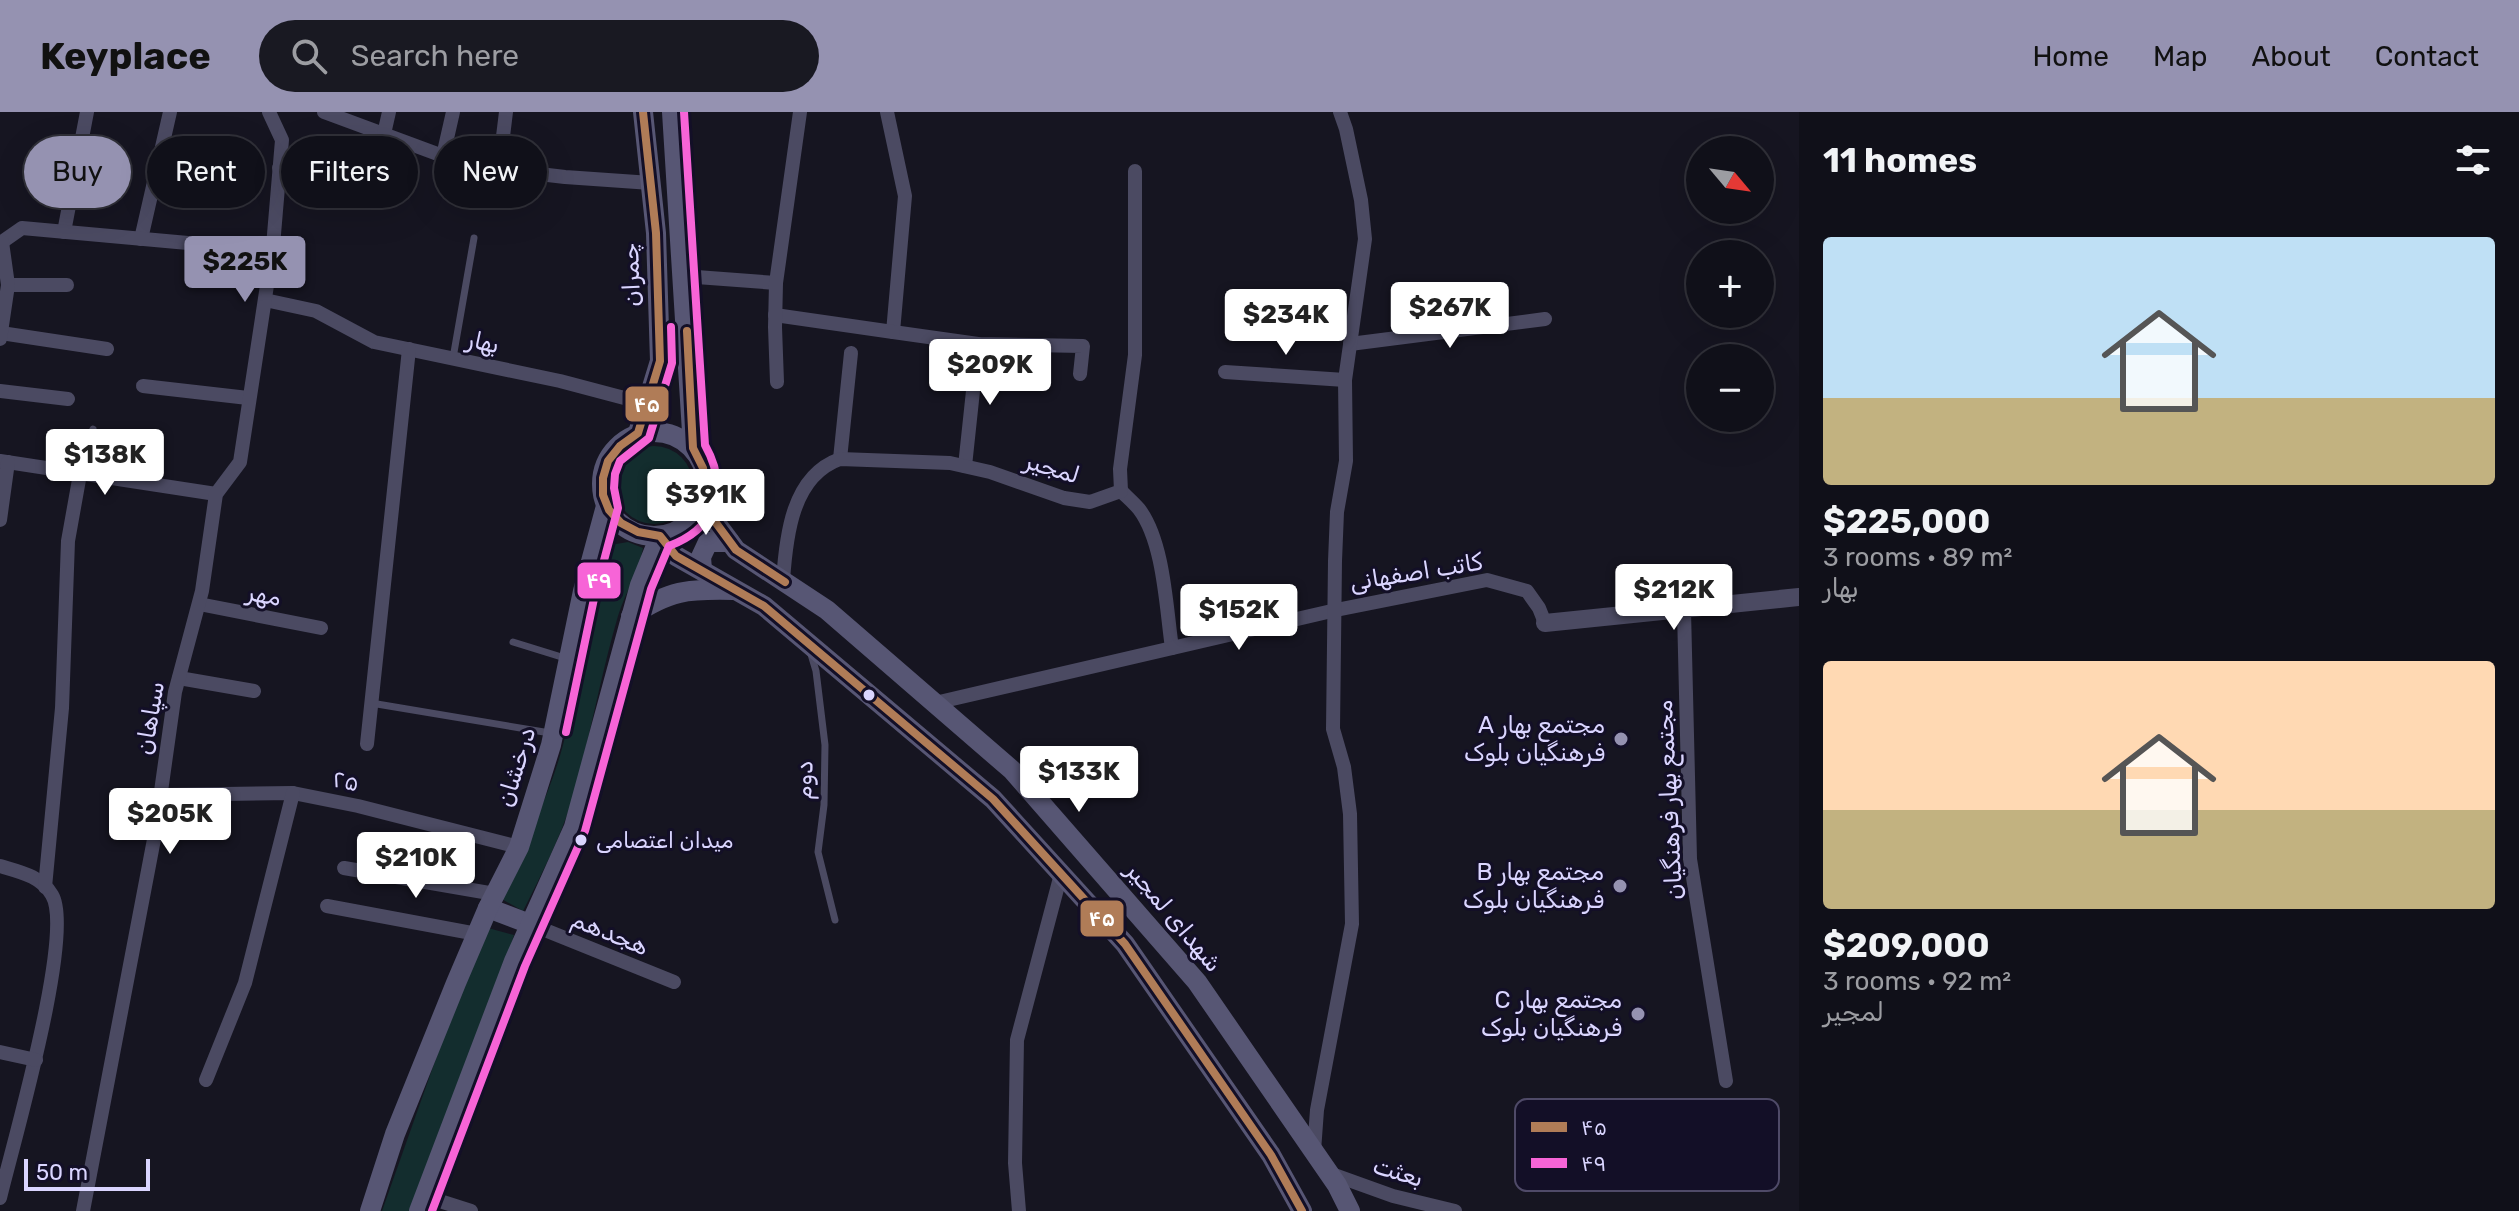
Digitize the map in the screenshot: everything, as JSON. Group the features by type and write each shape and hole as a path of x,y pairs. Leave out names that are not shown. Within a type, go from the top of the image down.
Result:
{"main road":[{"name":"چمران","path":"638,433 660,361 656,233 643,112"},
{"path":"672,112 693,448"},
{"path":"653,431 681,438 693,448 706,475 706,490 702,504 685,526 660,536 643,535 628,530 615,520 606,506 602,489 603,471 610,454 622,442 638,433 653,431"},
{"name":"شهدای لمجیر","path":"702,504 736,550 827,610 1012,770 1197,982 1329,1173 1350,1211"},
{"name":"درخشان","path":"370,1211 395,1134 477,934 519,847 554,733 583,591 606,506"},
{"path":"660,536 676,556 764,606 993,799 1125,944 1271,1155 1302,1211"},
{"path":"422,1203 530,924 574,827 640,585 660,536"},
{"path":"702,570 701,557 708,542 730,542"},
{"path":"631,616 658,598 687,590 737,590"},
{"path":"492,901 530,924"}],"street":[{"path":"64,232 87,112"},
{"path":"141,239 170,112"},
{"path":"0,520 4,462 216,494 240,462 273,246 282,140 269,112"},
{"path":"324,112 434,153"},
{"path":"384,134 389,112"},
{"path":"448,136 453,112"},
{"path":"503,136 506,112"},
{"path":"777,382 776,283 800,112"},
{"path":"887,112 905,196 893,332"},
{"path":"1314,1151 1317,1110 1352,924 1350,814 1344,767 1333,729 1337,512 1346,461 1345,380 1365,239 1361,200 1340,112"},
{"path":"1135,171 1135,355 1120,469 1121,491 1139,509 1152,534 1172,648"},
{"path":"547,173 651,183"},
{"path":"0,339 8,285 1,242 22,228 210,245 273,246"},
{"path":"683,276 776,283"},
{"path":"8,285 67,285"},
{"name":"بهار","path":"265,300 316,311 374,342 560,381 647,404"},
{"path":"775,315 978,344 1083,346 1080,374"},
{"path":"1350,344 1545,319"},
{"path":"1,333 107,349"},
{"path":"965,466 978,344"},
{"path":"367,744 409,349"},
{"path":"783,581 793,516 799,498 809,480 826,465 840,459 851,353"},
{"path":"1225,372 1345,380"},
{"path":"143,386 248,398"},
{"path":"0,391 68,399"},
{"name":"لمجیر","path":"840,459 950,463 1000,475 1064,498 1090,502 1121,491"},
{"path":"45,887 53,830 62,708 68,541 80,474"},
{"name":"سپاهان","path":"83,1211 179,678 199,604 216,494"},
{"name":"کاتب اصفهانی","path":"935,703 1336,610 1487,580 1527,591 1545,623 1799,597"},
{"name":"مهر","path":"199,604 321,628"},
{"name":"مجتمع بهار فرهنگیان","path":"1684,611 1690,859 1726,1081"},
{"path":"179,678 254,691"},
{"path":"206,1080 245,983 293,793"},
{"name":"۲۵","path":"160,795 293,793 358,806 519,847"},
{"path":"0,866 38,878 54,897 58,926 42,1040 0,1198"},
{"path":"344,868 492,901"},
{"path":"1019,1211 1015,1163 1017,1040 1061,874"},
{"path":"327,906 477,934"},
{"name":"هجدهم","path":"530,924 674,982"},
{"path":"1,1056 36,1060"},
{"name":"بعثت","path":"1329,1173 1393,1196 1455,1211"},
{"path":"422,1203 471,1211"}],"lane":[{"path":"453,358 474,238"},
{"path":"80,474 93,429"},
{"path":"513,642 569,659"},
{"name":"دوم","path":"807,642 816,671 825,745 824,805 818,852 835,920"},
{"path":"371,703 554,733"}],"green space":[{"path":"646,446 662,446 676,452 687,463 693,485 687,507 676,518 662,524 646,524 632,518 621,507 615,493 615,477 621,463 632,452"},
{"path":"628,542 643,548 618,616 572,800 556,843 523,911 500,898 538,815 562,750 593,586 610,545"},
{"path":"488,928 514,935 505,965 411,1211 382,1211 456,1002"}],"transit line":[{"name":"۴۵","path":"643,112 656,233 660,361 638,433 620,446 608,461 603,478 603,495 609,510 621,523 638,532 660,536 676,556 764,606 993,799 1125,944 1271,1155 1302,1211"},
{"name":"۴۹","path":"432,1211 525,966 585,831 651,589 669,546 698,529 714,505 716,476 705,445 684,112"},
{"name":"۴۹","path":"566,732 595,594 618,508 615,474 620,461 649,438 672,363 671,327"},
{"name":"۴۵","path":"687,331 693,448 703,468 705,482 702,504 736,550 785,582"}],"place":[{"name":"A مجتمع بهار فرهنگیان بلوک","path":"1621,739"},
{"name":"میدان اعتصامی","path":"581,840"},
{"name":"B مجتمع بهار فرهنگیان بلوک","path":"1620,886"},
{"name":"C مجتمع بهار فرهنگیان بلوک","path":"1638,1014"}]}
